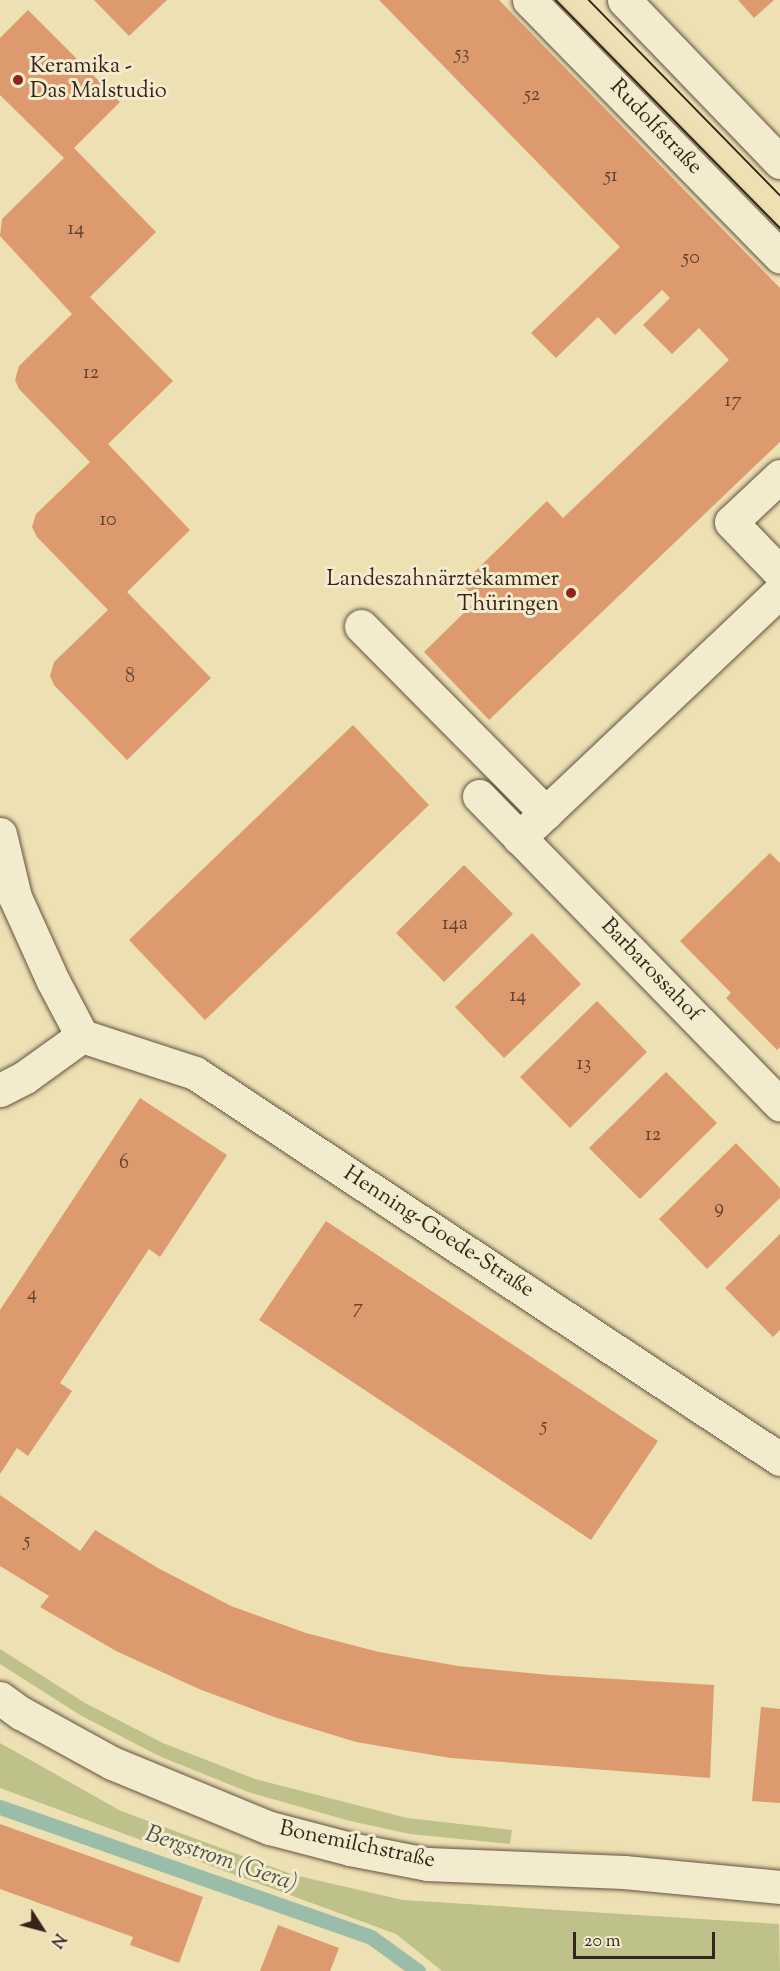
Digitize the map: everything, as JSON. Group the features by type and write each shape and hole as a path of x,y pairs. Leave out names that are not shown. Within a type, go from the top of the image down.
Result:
{"street":[{"name":"Rudolfstraße","path":"529,0 780,256"},
{"path":"624,0 780,162"},
{"path":"780,476 731,522 780,573"},
{"path":"519,838 780,591"},
{"path":"362,626 546,813"},
{"name":"Barbarossahof","path":"479,796 780,1104"},
{"path":"0,834 15,897 53,981 82,1036 25,1077 0,1090"},
{"name":"Henning-Goede-Straße","path":"82,1036 195,1073 780,1459"},
{"name":"Bonemilchstraße","path":"0,1698 21,1713 112,1763 270,1828 350,1849 428,1864 624,1872 780,1887"}],"green space":[{"path":"0,1649 85,1703 163,1743 255,1779 407,1818 512,1830 510,1844 410,1834 350,1821 248,1792 159,1756 80,1715 0,1664"},
{"path":"0,1743 121,1811 294,1875 403,1900 779,1924 780,1971 442,1971 396,1934 0,1788"}],"building":[{"path":"94,0 167,0 129,36"},
{"path":"379,0 499,0 780,288 780,442 489,720 424,652 477,600 462,584 547,501 563,518 729,360 699,328 672,354 643,325 670,298 662,290 615,335 598,317 556,358 531,333 620,247"},
{"path":"738,0 774,0 754,18"},
{"path":"28,10 120,102 74,148 156,232 90,297 173,381 108,444 190,530 127,592 211,678 127,760 54,685 50,676 54,662 108,610 37,537 32,527 36,514 90,462 19,389 15,380 19,366 72,314 0,236 2,219 64,158 0,95 0,38"},
{"path":"353,725 429,805 205,1020 129,940"},
{"path":"770,853 780,863 780,1047 777,1050 726,998 731,993 680,941"},
{"path":"464,865 513,914 444,982 396,933"},
{"path":"532,933 581,984 504,1058 455,1007"},
{"path":"597,1001 647,1052 570,1128 520,1077"},
{"path":"666,1072 717,1123 640,1199 589,1148"},
{"path":"140,1098 227,1155 160,1257 149,1249 60,1383 72,1391 28,1456 17,1448 0,1474 0,1310"},
{"path":"736,1143 780,1188 780,1198 707,1269 659,1219"},
{"path":"326,1221 658,1441 591,1540 259,1320"},
{"path":"780,1234 780,1330 773,1337 725,1288"},
{"path":"0,1495 80,1551 95,1530 158,1568 231,1606 306,1633 379,1652 458,1666 549,1675 714,1685 710,1778 450,1758 356,1742 274,1717 199,1689 116,1651 40,1607 49,1596 0,1566"},
{"path":"761,1707 780,1709 780,1803 752,1801"},
{"path":"0,1824 203,1897 179,1963 130,1945 133,1937 0,1889"},
{"path":"278,1925 339,1948 330,1971 260,1971"}],"waterway":[{"name":"Bergstrom (Gera)","path":"0,1807 371,1937 418,1971"}],"tram line":[{"path":"556,0 780,228"},
{"path":"589,0 780,195"}],"place":[{"name":"Keramika - Das Malstudio","path":"18,80"},
{"name":"Landeszahnärztekammer Thüringen","path":"571,593"}]}
